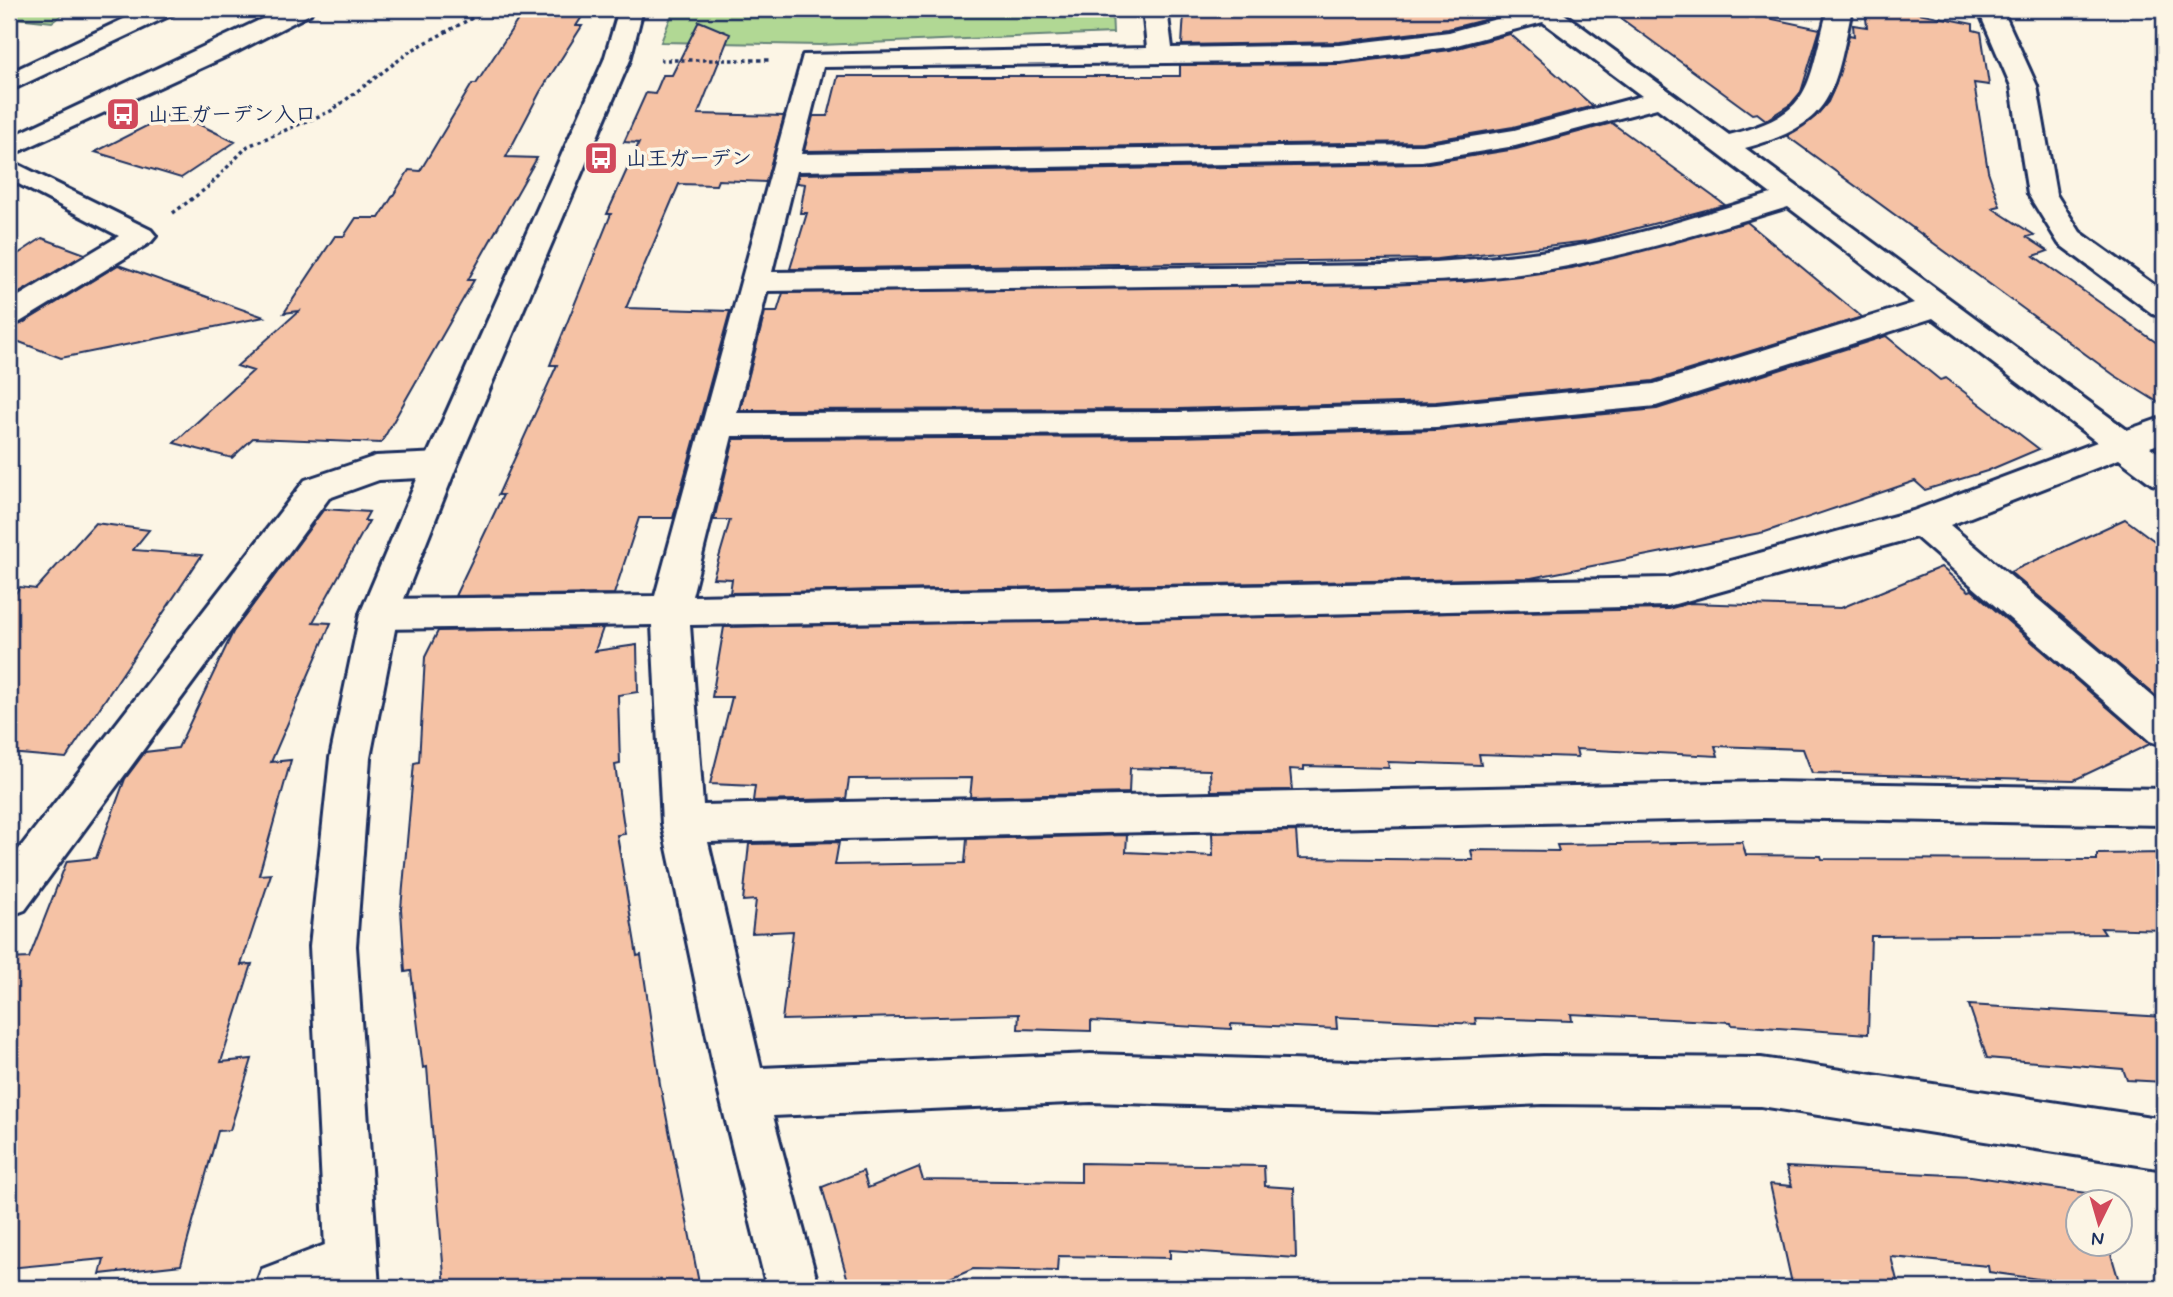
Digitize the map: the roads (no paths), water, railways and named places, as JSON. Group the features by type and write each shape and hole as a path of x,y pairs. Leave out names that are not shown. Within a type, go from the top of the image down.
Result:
{"street":[{"path":"9,83 164,9"},
{"path":"9,148 229,46 301,9"},
{"path":"281,1288 352,1275 333,946 350,758 379,614 440,465 617,60 632,17 631,9"},
{"path":"1155,9 1160,55"},
{"path":"1724,145 1772,131 1799,117 1812,103 1840,9"},
{"path":"1990,9 2024,86 2042,194 2069,238 2164,307"},
{"path":"793,1288 743,1093 683,824 670,610 812,60 1340,53 1401,47 1473,33 1550,10 1662,99 2164,475"},
{"path":"786,163 1422,153 1515,138 1662,99"},
{"path":"9,168 141,236 9,315"},
{"path":"755,282 1386,274 1477,269 1599,250 1792,197"},
{"path":"717,425 1178,423 1436,416 1656,395 1938,306"},
{"path":"379,614 1052,606 1668,592 1922,522 2164,429"},
{"path":"9,896 317,489 376,468 440,465"},
{"path":"1922,522 2164,729"},
{"path":"683,824 1763,800 2164,807"},
{"path":"743,1093 1091,1078 1385,1087 1543,1080 1761,1082 2164,1144"}],"place":[{"name":"山王ガーデン入口","path":"123,114"},
{"name":"山王ガーデン","path":"601,158"}]}
